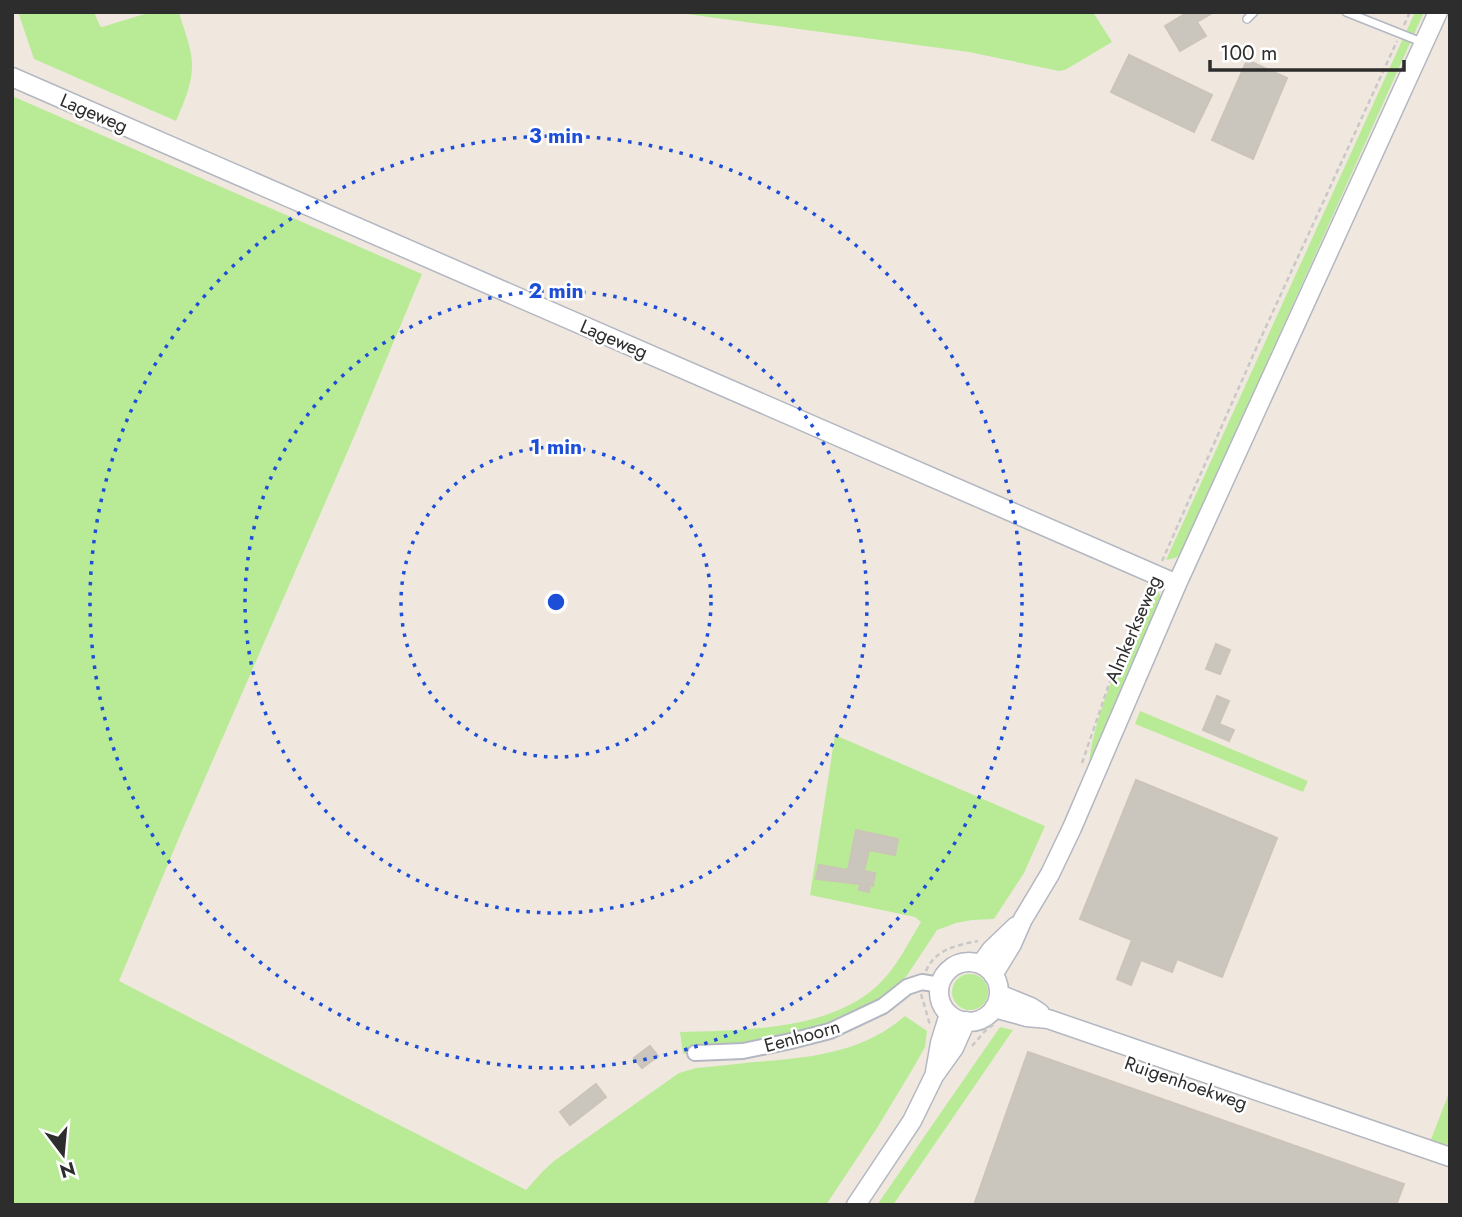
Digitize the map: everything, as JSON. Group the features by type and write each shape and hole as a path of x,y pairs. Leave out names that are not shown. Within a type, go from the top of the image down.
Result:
{"street":[{"name":"Almkerkseweg","path":"987,970 991,950 1023,919 1050,874 1072,828 1177,584 1438,12"},
{"name":"Lageweg","path":"12,77 1177,584"},
{"path":"971,962 987,970 998,988 997,1008 977,1020 957,1018 940,1001 931,983 960,963 971,962"},
{"name":"Eenhoorn","path":"695,1053 743,1051 830,1031 883,1006 907,987 931,983"},
{"name":"Ruigenhoekweg","path":"997,1008 1031,1007 1048,1019 1450,1157"},
{"path":"856,1205 912,1121 934,1076 941,1043 957,1018"}],"lane":[{"path":"1247,19 1254,12"},
{"path":"1346,12 1424,44"}],"path":[{"name":"Almkerkseweg","path":"1080,770 1109,684 1156,574 1409,12"},
{"path":"979,940 940,952 928,966 931,983 921,996 931,1029 941,1043 962,1051 970,1048 992,1025 997,1008"}],"green space":[{"path":"18,12 94,12 102,27 151,12 179,12 190,49 192,70 176,121 34,59"},
{"path":"672,12 1093,12 1112,42 1059,71 969,52"},
{"path":"1415,12 1424,12 1181,554 1166,560"},
{"path":"12,96 422,274 119,981 526,1190 554,1161 679,1073 696,1068 804,1057 840,1050 874,1037 905,1016 927,1031 925,1047 877,1128 826,1205 12,1205"},
{"path":"1154,587 1161,597 1088,771 1091,747 1105,700"},
{"path":"1140,711 1308,781 1303,792 1135,724"},
{"path":"835,735 1045,826 1024,873 994,919 956,923 937,930 906,977 892,991 859,1014 796,1036 683,1054 680,1032 785,1025 836,1011 859,999 879,984 891,970 921,922 915,917 810,895"},
{"path":"970,974 982,980 988,992 982,1004 970,1010 958,1004 952,992 958,980"},
{"path":"1000,1027 1013,1030 893,1205 877,1205"},
{"path":"1450,1090 1450,1149 1430,1142"}],"building":[{"path":"1188,12 1214,12 1197,22 1206,36 1180,51 1165,26"},
{"path":"1129,55 1212,95 1194,132 1111,92"},
{"path":"1247,60 1287,78 1253,159 1212,140"},
{"path":"1216,644 1230,650 1220,674 1206,669"},
{"path":"1217,696 1229,701 1219,724 1234,730 1229,741 1203,730"},
{"path":"1136,780 1277,838 1222,977 1177,959 1172,972 1141,960 1131,985 1117,979 1132,940 1080,919"},
{"path":"856,830 898,839 895,855 869,850 864,871 875,873 869,892 859,890 860,884 816,879 819,865 848,870"},
{"path":"650,1046 658,1056 642,1068 634,1058"},
{"path":"1028,1052 1404,1184 1396,1205 974,1205"},
{"path":"596,1084 606,1097 570,1125 560,1112"}]}
